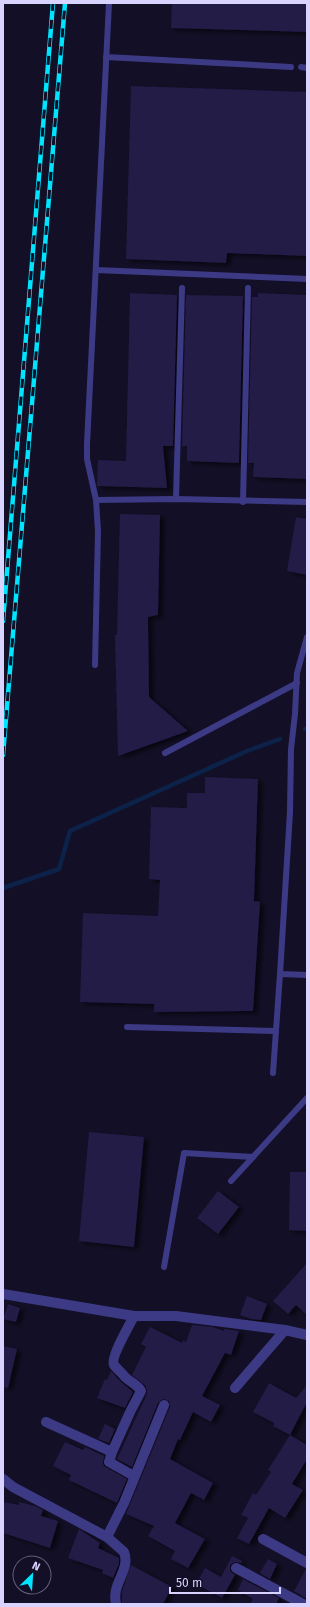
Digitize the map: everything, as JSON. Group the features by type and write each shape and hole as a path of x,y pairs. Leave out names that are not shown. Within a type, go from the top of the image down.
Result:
{"street":[{"path":"3,1294 134,1316 176,1316 285,1330 307,1335"},
{"path":"134,1316 118,1350 114,1366 140,1388 141,1391 112,1452 109,1462 134,1476"},
{"path":"235,1388 285,1330"},
{"path":"107,1538 124,1503 164,1405"},
{"path":"46,1422 112,1452"},
{"path":"3,1479 13,1487 107,1538 124,1552 126,1557 124,1568 115,1590 116,1604"},
{"path":"263,1538 307,1563"},
{"path":"236,1568 303,1604"}],"lane":[{"path":"94,665 98,531 96,500 89,474 87,444 109,3"},
{"path":"106,57 291,67"},
{"path":"96,270 307,279"},
{"path":"176,500 182,288"},
{"path":"244,502 248,288"},
{"path":"96,500 307,502"},
{"path":"273,1073 290,812 291,749 297,673 307,637"},
{"path":"165,752 297,683"},
{"path":"280,974 307,976"},
{"path":"127,1028 276,1031"},
{"path":"231,1181 307,1098"},
{"path":"164,1268 184,1153 252,1157"}],"building":[{"path":"172,3 307,3 307,32 171,28"},
{"path":"131,86 307,92 307,256 227,253 226,263 126,259"},
{"path":"130,293 177,295 173,446 163,446 167,488 97,486 98,460 126,461"},
{"path":"258,293 307,295 307,479 253,477 254,463 248,463 252,297 258,297"},
{"path":"186,295 243,296 239,463 187,461 187,446 182,446"},
{"path":"120,514 160,515 158,615 148,617 149,697 188,731 118,756 115,635 117,635"},
{"path":"296,517 307,519 307,575 287,571"},
{"path":"205,777 258,779 254,901 260,902 253,1011 154,1012 154,1004 80,1002 83,913 158,916 160,880 149,879 151,807 187,808 187,793 205,793"},
{"path":"89,1132 144,1137 134,1247 79,1241"},
{"path":"290,1172 307,1172 307,1231 289,1230"},
{"path":"218,1191 239,1207 218,1234 197,1218"},
{"path":"307,1263 307,1315 296,1305 288,1314 273,1301"},
{"path":"247,1296 267,1304 261,1320 251,1319 240,1315"},
{"path":"8,1304 20,1308 16,1322 3,1319"},
{"path":"192,1325 213,1327 224,1331 224,1329 239,1331 231,1355 225,1353 202,1396 220,1405 211,1422 193,1412 180,1440 178,1439 170,1459 213,1483 204,1500 191,1493 175,1523 205,1539 188,1568 171,1559 175,1551 148,1536 154,1526 126,1514 170,1407 169,1401 163,1399 158,1403 132,1467 117,1459 147,1394 145,1385 132,1375 146,1347 141,1344 150,1327 182,1343 183,1340 186,1342"},
{"path":"3,1346 17,1349 8,1388 3,1387"},
{"path":"111,1371 133,1392 125,1408 97,1398 105,1379 107,1380"},
{"path":"269,1383 296,1398 307,1385 307,1402 290,1435 273,1426 274,1423 253,1412"},
{"path":"105,1424 115,1429 109,1443 98,1439"},
{"path":"290,1435 307,1445 307,1459 292,1484 303,1490 285,1518 269,1508 249,1544 237,1538 248,1518 241,1515 253,1493 256,1495 271,1472 268,1470"},
{"path":"65,1442 83,1450 85,1447 104,1456 104,1466 127,1479 117,1503 69,1480 71,1475 53,1466"},
{"path":"3,1502 19,1505 19,1502 35,1506 43,1510 41,1516 58,1521 50,1548 3,1533"},
{"path":"79,1529 100,1543 98,1548 119,1558 119,1564 113,1578 102,1573 103,1570 68,1558"},
{"path":"232,1556 242,1561 241,1563 235,1562 230,1565 230,1571 235,1575 222,1598 196,1584 205,1568 221,1577"},
{"path":"268,1559 277,1564 270,1579 260,1573"},
{"path":"131,1565 172,1587 163,1604 122,1604 122,1591"},
{"path":"307,1569 307,1599 294,1591"},
{"path":"243,1579 279,1598 276,1604 250,1604 253,1599 238,1590"}],"waterway":[{"path":"3,888 59,869 70,831 247,751 280,739"}],"railway":[{"path":"3,621 53,3"},
{"path":"3,755 65,3"}]}
